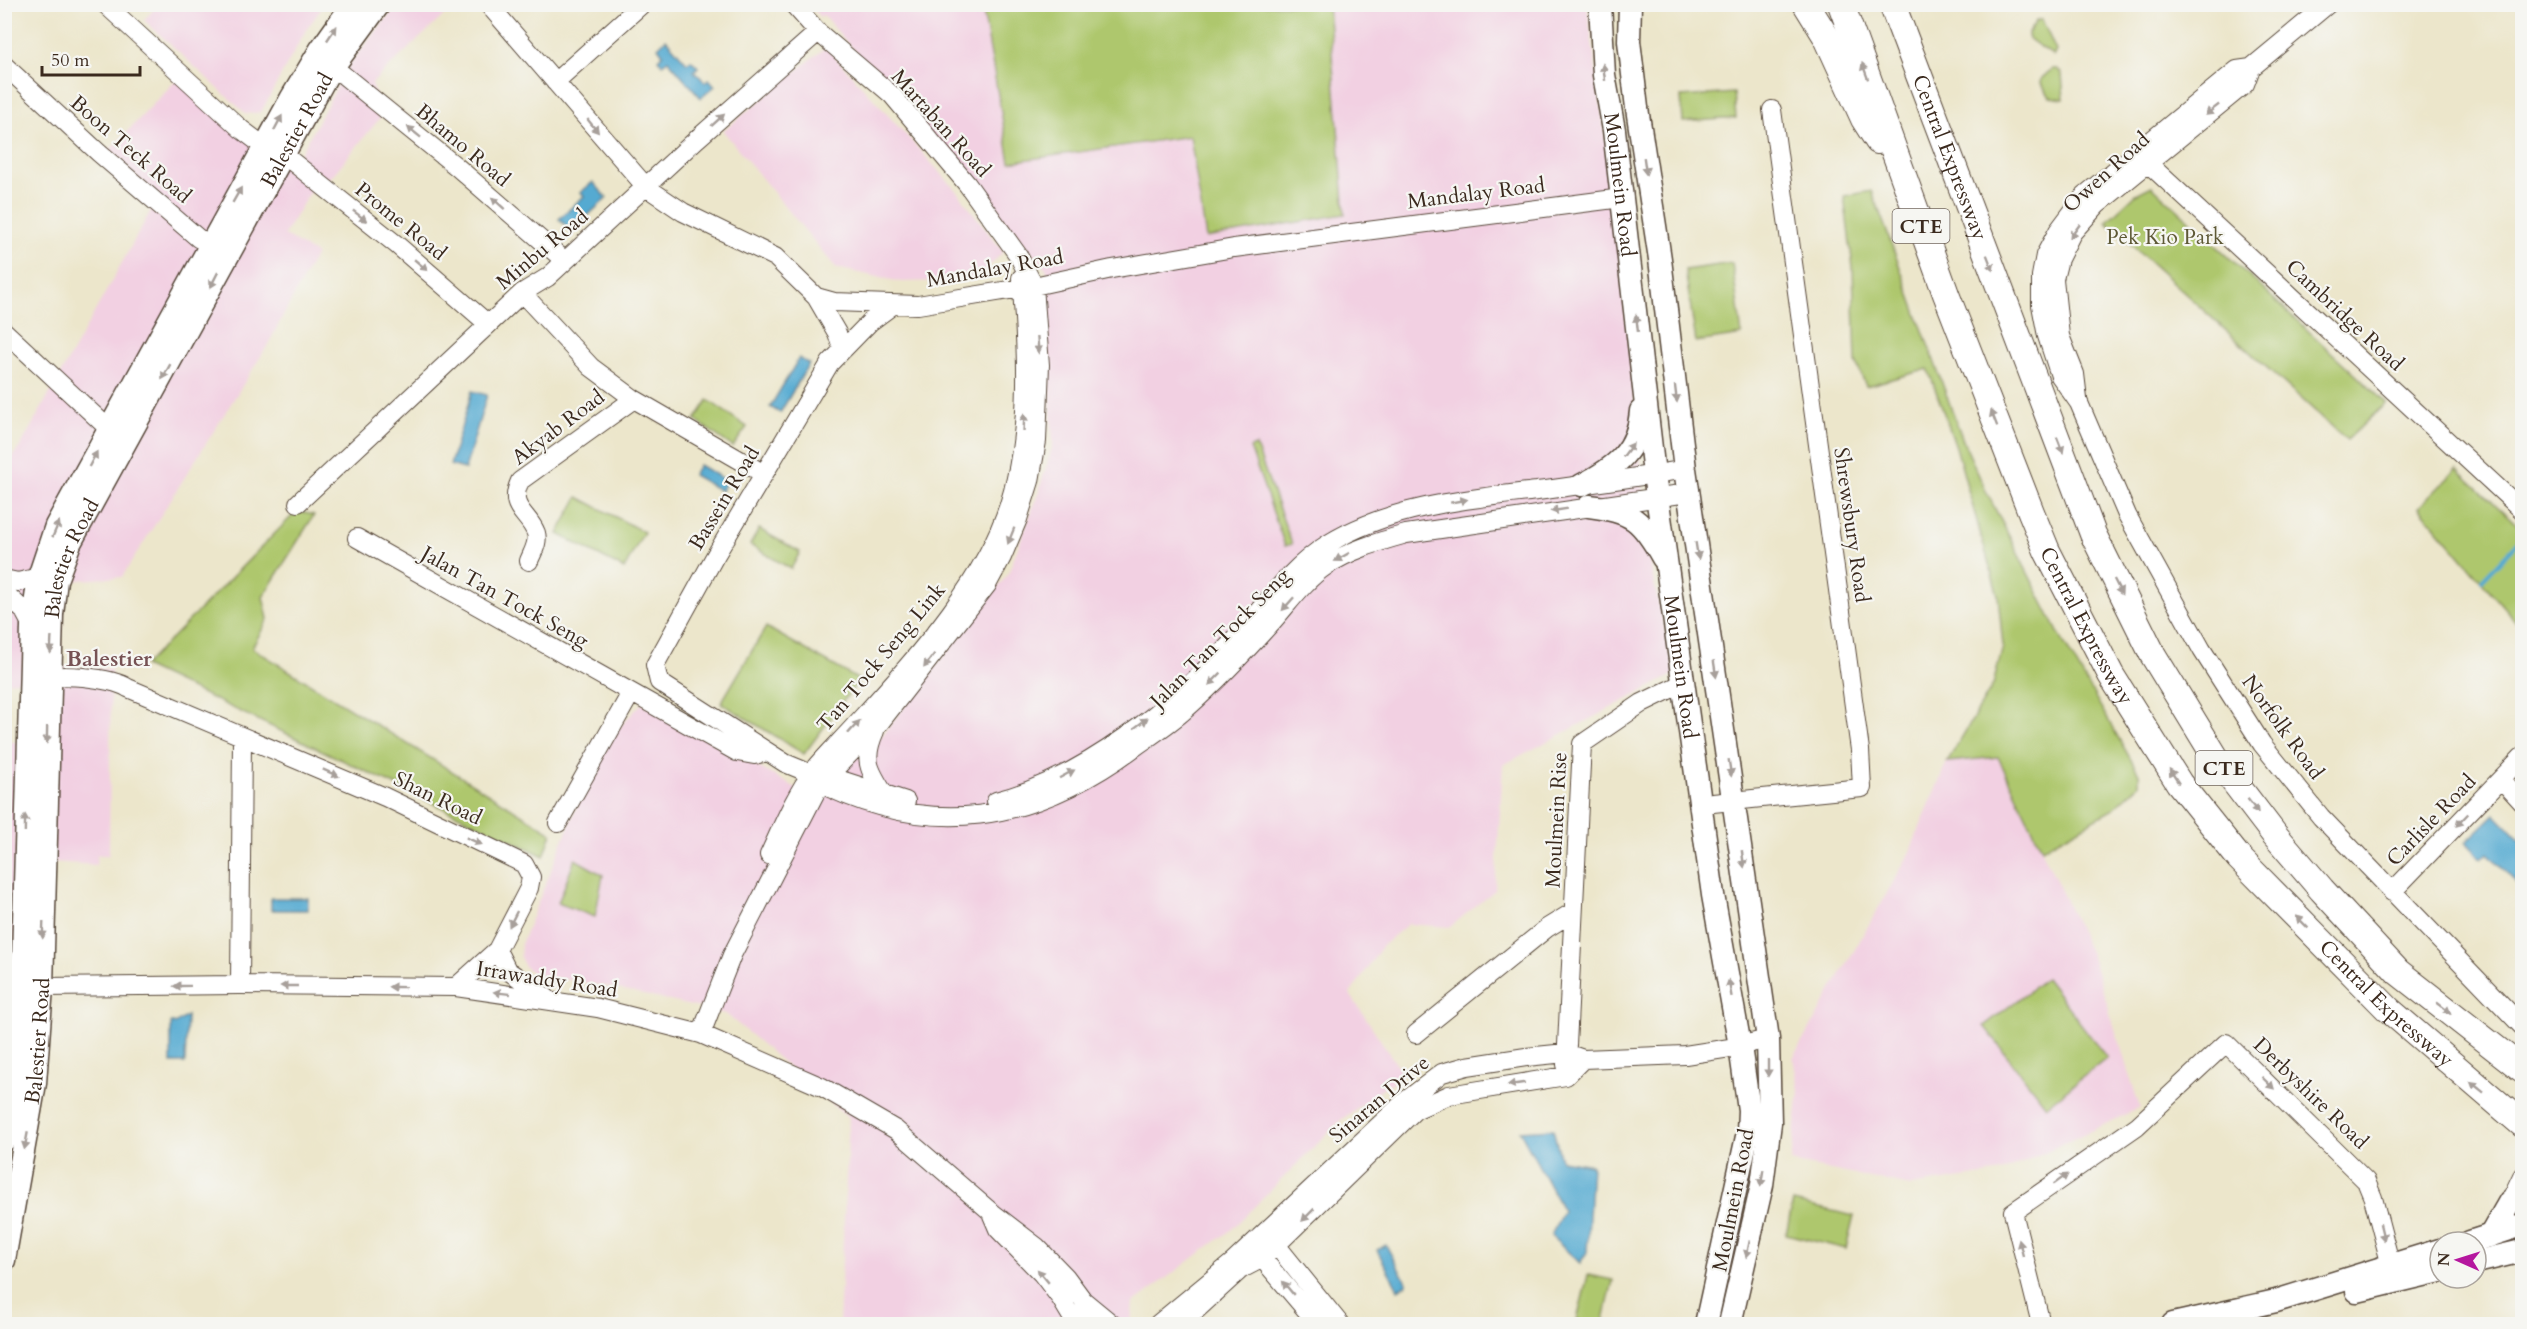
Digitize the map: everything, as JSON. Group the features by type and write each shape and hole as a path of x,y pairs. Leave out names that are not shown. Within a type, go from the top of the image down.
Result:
{"highway":[{"path":"1806,4 1827,38 1874,137 1896,158"},
{"name":"Central Expressway","path":"1841,4 1946,294 2047,551 2111,675 2179,783 2239,858 2388,1009 2523,1124"},
{"name":"Central Expressway","path":"1892,4 2093,534 2153,655 2216,758 2274,834 2322,890 2398,972 2523,1069"},
{"path":"1904,4 1928,74 1927,96"}],"main road":[{"name":"Balestier Road","path":"4,1140 17,1063 42,687 56,580 70,543 236,240 321,49 353,4"},
{"name":"Balestier Road","path":"42,687 32,627 39,577 56,526 209,244 379,4"},
{"name":"Moulmein Road","path":"1600,4 1604,75 1622,198 1657,497 1685,682 1713,895 1749,1110 1748,1132 1706,1324"},
{"name":"Moulmein Road","path":"1630,4 1629,41 1635,97 1660,259 1688,493 1735,801 1768,1039 1770,1123 1762,1185 1730,1324"},
{"path":"1643,381 1640,424 1632,448 1604,473 1586,495 1633,518 1650,538 1668,567"},
{"name":"Balestier Road","path":"4,1260 10,1203 34,1097 23,993"},
{"path":"2488,1237 2522,1226 2513,1216 2510,1201"},
{"path":"2487,1230 2510,1201"},
{"path":"2488,1259 2523,1251"},
{"path":"2173,1324 2276,1301 2428,1254"},
{"path":"2240,1324 2428,1274"}],"street":[{"name":"Prome Road","path":"105,4 241,129 275,151 397,245 488,324"},
{"path":"488,4 646,187 683,212 775,257 816,297 837,333 843,350"},
{"path":"555,82 642,4"},
{"name":"Martaban Road","path":"793,4 818,32 892,95 967,184 1018,255 1028,287"},
{"name":"Owen Road","path":"2079,403 2060,376 2047,336 2041,305 2041,276 2045,255 2058,231 2085,195 2143,158 2237,70 2251,68 2328,4"},
{"name":"Minbu Road","path":"298,503 522,293 548,277 818,32"},
{"name":"Boon Teck Road","path":"4,65 99,153 198,238 209,244"},
{"name":"Bhamo Road","path":"327,75 335,72 342,74 457,167 565,261"},
{"name":"Shrewsbury Road","path":"1702,804 1862,788 1860,750 1772,110"},
{"name":"Cambridge Road","path":"2143,158 2523,510"},
{"name":"Mandalay Road","path":"816,297 852,304 918,305 1234,249 1622,198"},
{"path":"209,244 219,248 236,240"},
{"name":"Tan Tock Seng Link","path":"814,776 878,725 987,585 1002,557 1018,519 1033,463 1039,405 1040,365 1028,287"},
{"name":"Tan Tock Seng Link","path":"695,1033 814,776 940,625 969,586 994,541 1013,493 1023,445 1028,287"},
{"name":"Akyab Road","path":"522,293 591,367 634,399 764,474"},
{"name":"Bassein Road","path":"843,350 852,320 852,304"},
{"name":"Bassein Road","path":"656,675 655,665 830,363 870,322 893,305"},
{"path":"4,331 109,429"},
{"name":"Akyab Road","path":"529,561 536,533 516,504 520,481 634,399"},
{"name":"Norfolk Road","path":"2079,403 2127,515 2208,659 2262,744 2321,817 2523,1026"},
{"name":"Jalan Tan Tock Seng","path":"656,675 659,682 768,752 872,805 945,817 993,814 1024,807 1066,791 1091,777 1185,710 1316,574 1350,553 1406,534 1586,495 1654,474 1685,469"},
{"name":"Jalan Tan Tock Seng","path":"814,776 912,803 978,804 1022,795 1047,785 1080,767 1175,697 1233,641 1294,571 1343,535 1385,518 1429,507 1586,495 1657,497 1688,493"},
{"name":"Jalan Tan Tock Seng","path":"357,538 737,752 754,754 768,752"},
{"path":"4,579 18,582 39,577"},
{"path":"4,592 24,611 32,627"},
{"name":"Shan Road","path":"42,687 119,682 128,688 385,797 524,864 531,877 529,888 497,950 456,987"},
{"name":"Moulmein Rise","path":"1566,1076 1575,1056 1573,912 1580,749 1583,741 1642,703 1685,682"},
{"path":"558,823 631,693"},
{"name":"Tan Tock Seng Link","path":"878,725 868,748 868,764 885,795"},
{"path":"240,985 242,737"},
{"name":"Carlisle Road","path":"2392,892 2523,757"},
{"name":"Carlisle Road","path":"2502,779 2523,802"},
{"name":"Moulmein Rise","path":"1416,1034 1547,928 1573,912"},
{"path":"497,950 507,970 548,999"},
{"name":"Irrawaddy Road","path":"23,993 240,985 456,987 598,1008 695,1033 778,1065 857,1105 916,1146 990,1211 1038,1247 1066,1277 1083,1300 1093,1324"},
{"name":"Sinaran Drive","path":"1271,1239 1404,1102 1442,1073 1467,1066 1575,1056 1679,1053 1739,1040 1768,1039"},
{"name":"Derbyshire Road","path":"2041,1324 2013,1212 2136,1126 2226,1043 2366,1180 2391,1266"},
{"name":"Sinaran Drive","path":"1181,1324 1271,1239 1415,1110 1449,1095 1566,1076"},
{"path":"2510,1201 2523,1176"},
{"name":"Irrawaddy Road","path":"990,1211 998,1229 1042,1274 1076,1324"},
{"path":"1271,1239 1340,1324"},
{"path":"1257,1252 1318,1324"},
{"name":"Sinaran Drive","path":"1158,1324 1257,1252"},
{"path":"1083,1300 1112,1324"}],"shaded area":[{"path":"158,5 324,5 306,30 261,112 246,114 144,20"},
{"path":"397,5 455,5 372,83 381,117 326,183 302,163 300,154 349,65"},
{"path":"809,5 1587,5 1616,215 1652,574 1675,674 1503,765 1495,890 1450,927 1408,924 1383,945 1350,994 1403,1074 1341,1120 1231,1230 1133,1303 1131,1324 839,1324 849,1118 726,1014 605,986 534,974 525,967 520,957 521,944 601,747 642,703 820,801 849,763 881,737 1008,574 1038,494 1053,444 1045,314 1047,270 823,15 820,17"},
{"path":"826,47 956,190 1003,252 976,280 901,282 836,268 723,131"},
{"path":"181,75 311,190 284,235 316,254 266,348 122,577 66,581 60,666 111,669 109,855 97,855 96,865 52,862 57,673 5,683 5,465 20,447 155,203 103,157"},
{"path":"5,742 18,742 14,976 5,1078"},
{"path":"1998,757 2092,956 2140,1108 2002,1172 1911,1186 1791,1162 1799,1090 1793,1058 1908,856 1947,762"}],"green space":[{"path":"982,5 1328,5 1345,214 1206,238 1190,136 1010,162"},
{"path":"2037,20 2042,20 2056,51 2054,56 2028,38 2028,33"},
{"path":"2052,69 2057,69 2062,74 2064,99 2050,97 2041,83 2042,78"},
{"path":"1734,93 1736,118 1683,122 1681,97"},
{"name":"Pek Kio Park","path":"2152,186 2386,403 2347,440 2106,222 2136,194"},
{"path":"1872,191 1964,443 2059,634 2139,774 2139,785 2112,810 2042,849 1998,757 1947,762 1993,685 2003,646 1998,596 1956,447 1928,369 1866,386 1856,362 1853,268 1844,196"},
{"path":"1732,263 1742,335 1696,342 1685,270"},
{"path":"708,400 747,427 733,447 695,420"},
{"path":"1256,446 1292,544 1285,546 1250,448"},
{"path":"2457,469 2522,529 2522,629 2419,507"},
{"path":"578,497 644,532 624,569 558,534"},
{"path":"297,511 314,515 263,597 268,619 252,648 552,833 544,856 144,666"},
{"path":"759,529 800,552 791,569 750,545"},
{"path":"766,627 859,680 804,754 721,703"},
{"path":"575,859 603,875 595,917 558,903"},
{"path":"2046,978 2107,1058 2046,1106 1984,1026"},
{"path":"1793,1202 1854,1216 1846,1249 1786,1234"},
{"path":"1588,1275 1613,1280 1603,1324 1577,1320"}],"water":[{"path":"666,39 687,63 691,60 698,67 694,71 705,82 709,79 715,86 701,98 668,60 662,64 658,59 663,54 658,47"},
{"path":"593,182 607,198 571,231 559,219 584,196 581,192"},
{"path":"799,358 809,364 780,413 770,407"},
{"path":"472,391 487,395 465,469 450,465"},
{"path":"699,465 727,481 721,491 693,475"},
{"path":"2495,814 2522,842 2522,879 2517,884 2488,853 2482,859 2466,842"},
{"path":"271,898 308,898 308,910 271,910"},
{"path":"187,1016 185,1063 171,1063 171,1022 175,1024"},
{"path":"1553,1129 1561,1160 1592,1165 1587,1252 1580,1263 1551,1236 1563,1211 1520,1131"},
{"path":"1386,1245 1407,1284 1398,1289 1377,1250"}],"waterway":[{"path":"2482,580 2522,538"}],"district":[{"name":"Balestier","path":"109,658"}]}
